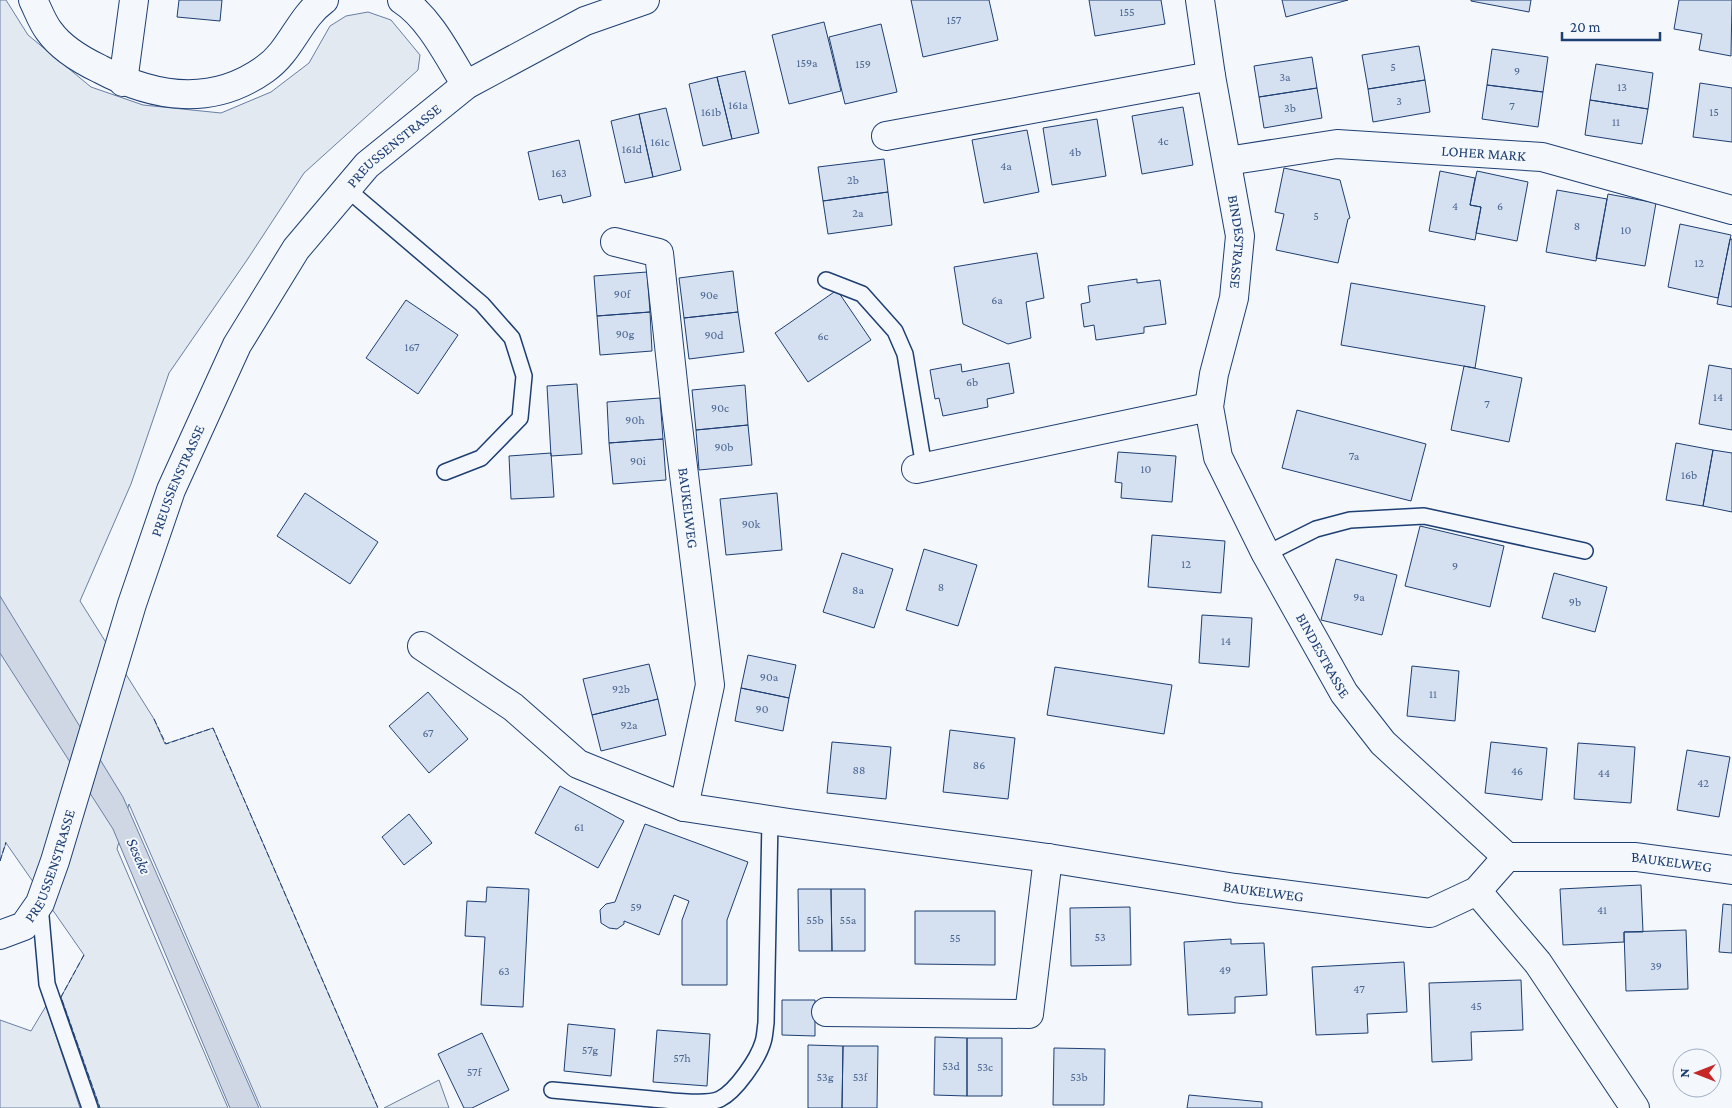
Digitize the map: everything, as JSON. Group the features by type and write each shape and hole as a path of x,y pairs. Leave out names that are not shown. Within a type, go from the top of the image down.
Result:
{"street":[{"path":"33,0 48,30 84,61 123,82 154,91 194,95 225,90 266,68 283,52 306,17 324,0"},
{"path":"123,82 134,0"},
{"path":"402,0 409,4 426,22 466,85"},
{"name":"PREUSSENSTRASSE","path":"0,935 24,926 40,903 55,861 132,604 172,490 237,344 296,249 367,165 466,85 585,21 645,0"},
{"name":"BINDESTRASSE","path":"1200,0 1211,76 1240,236 1234,298 1214,374 1209,407 1218,457 1266,554 1344,693 1383,743 1507,857"},
{"path":"886,136 1211,76"},
{"name":"LOHER MARK","path":"1227,161 1337,144 1542,157 1732,210"},
{"name":"BAUKELWEG","path":"615,242 659,253 676,410 710,685 684,806"},
{"path":"920,468 1209,407"},
{"name":"BAUKELWEG","path":"422,646 513,707 578,764 684,806 770,820 1048,858 1235,888 1430,913 1477,891 1507,857 1636,857 1732,870"},
{"path":"826,1012 1029,1014 1048,858"},
{"path":"1477,891 1538,963 1635,1108"}],"lane":[{"path":"347,189 482,304 512,338 524,376 520,418 481,458 445,472"},
{"path":"826,280 862,294 895,331 905,354 920,468"},
{"path":"1266,554 1316,529 1350,520 1424,516 1585,551"},
{"path":"552,1090 707,1102 719,1100 743,1077 756,1060 764,1042 766,1023 770,820"},
{"path":"40,903 47,984 90,1108"}],"shaded area":[{"path":"0,0 6,0 28,35 91,87 143,105 221,113 271,92 309,63 330,26 346,16 368,12 391,20 420,55 418,70 304,173 169,373 131,484 80,601 154,719 165,744 213,728 378,1108 261,1108 129,804 117,849 228,1108 100,1108 61,997 84,955 6,843 0,861"},
{"path":"46,1006 80,1108 0,1108 0,1020 31,1031"},
{"path":"439,1080 449,1108 384,1108"}],"water":[{"name":"Seseke","path":"0,596 123,797 259,1108 230,1108 113,829 0,653"}],"building":[{"path":"179,0 222,0 220,21 177,17"},
{"path":"911,0 989,0 998,40 923,57"},
{"path":"1089,0 1161,0 1165,24 1095,36"},
{"path":"1282,0 1348,0 1286,17"},
{"path":"1471,0 1531,0 1529,12"},
{"path":"1679,0 1732,0 1731,56 1699,50 1702,34 1674,29"},
{"path":"824,22 841,91 789,104 772,35"},
{"path":"881,24 897,92 845,104 829,37"},
{"path":"1419,46 1425,80 1368,89 1362,55"},
{"path":"1492,49 1548,57 1543,92 1487,85"},
{"path":"1312,57 1317,88 1259,97 1254,66"},
{"path":"1596,64 1653,73 1648,109 1590,100"},
{"path":"745,71 759,133 732,139 717,77"},
{"path":"717,77 732,139 703,146 689,84"},
{"path":"1425,80 1430,112 1373,122 1368,89"},
{"path":"1700,83 1732,88 1732,142 1693,137"},
{"path":"1487,85 1543,92 1538,127 1482,119"},
{"path":"1317,88 1322,118 1264,128 1259,97"},
{"path":"1590,100 1648,109 1642,144 1585,135"},
{"path":"1183,107 1193,165 1142,174 1132,116"},
{"path":"666,108 681,170 653,177 639,114"},
{"path":"639,114 653,177 625,183 611,121"},
{"path":"1097,119 1106,176 1052,185 1043,128"},
{"path":"1027,130 1039,192 984,203 972,140"},
{"path":"579,140 591,196 563,203 561,195 539,200 528,152"},
{"path":"884,159 888,192 823,201 818,167"},
{"path":"1284,168 1340,180 1350,218 1348,219 1338,263 1276,250 1284,214 1275,212"},
{"path":"1440,171 1475,178 1470,205 1481,207 1475,240 1429,231"},
{"path":"1477,171 1528,182 1517,241 1476,233 1481,207 1470,205"},
{"path":"1557,190 1607,199 1596,261 1546,252"},
{"path":"888,192 892,225 828,234 823,201"},
{"path":"1608,194 1656,203 1645,266 1596,258"},
{"path":"1680,224 1731,235 1718,298 1668,287"},
{"path":"1730,239 1732,239 1732,307 1717,304"},
{"path":"1037,253 1044,298 1026,302 1031,338 1008,344 963,324 954,267"},
{"path":"733,271 738,312 684,318 679,278"},
{"path":"647,272 650,312 597,316 594,276"},
{"path":"1137,279 1137,283 1160,280 1166,324 1144,327 1144,333 1096,340 1094,325 1084,327 1081,304 1090,302 1088,286"},
{"path":"1351,283 1485,306 1475,368 1341,345"},
{"path":"837,290 871,340 808,382 775,333"},
{"path":"406,300 458,335 418,394 366,358"},
{"path":"650,312 652,351 600,355 597,316"},
{"path":"738,312 744,352 689,359 684,318"},
{"path":"1009,363 1014,393 987,399 988,407 943,416 939,398 935,399 930,370 961,364 962,372"},
{"path":"1709,365 1732,369 1732,430 1699,424"},
{"path":"1464,366 1522,378 1509,442 1451,430"},
{"path":"577,384 582,454 551,456 547,386"},
{"path":"745,385 748,425 696,430 692,390"},
{"path":"660,398 663,439 609,443 607,402"},
{"path":"1297,410 1426,444 1411,501 1282,468"},
{"path":"748,425 752,465 699,470 696,430"},
{"path":"663,439 666,480 613,484 609,443"},
{"path":"1676,443 1713,450 1703,506 1666,500"},
{"path":"1713,450 1732,453 1732,512 1703,506"},
{"path":"1118,452 1176,456 1172,502 1121,498 1122,483 1115,482"},
{"path":"551,453 554,497 511,499 509,456"},
{"path":"305,493 378,542 350,584 277,536"},
{"path":"777,493 782,550 726,555 720,499"},
{"path":"1420,526 1504,546 1490,607 1405,586"},
{"path":"1152,535 1225,541 1221,593 1148,587"},
{"path":"924,549 977,565 958,626 906,610"},
{"path":"842,553 893,569 874,628 823,612"},
{"path":"1336,559 1397,575 1382,635 1321,620"},
{"path":"1554,573 1607,587 1595,632 1542,618"},
{"path":"1202,615 1252,618 1249,667 1199,663"},
{"path":"748,655 796,665 789,698 741,688"},
{"path":"649,664 658,699 592,715 583,679"},
{"path":"1412,666 1459,671 1455,721 1407,716"},
{"path":"1055,667 1172,685 1164,734 1047,715"},
{"path":"741,688 789,698 783,731 735,721"},
{"path":"428,692 468,739 429,773 389,726"},
{"path":"658,699 666,735 601,751 592,715"},
{"path":"950,730 1015,738 1008,799 943,792"},
{"path":"832,742 891,747 886,799 827,793"},
{"path":"1491,742 1547,748 1542,800 1485,793"},
{"path":"1578,743 1635,747 1631,803 1574,799"},
{"path":"1687,750 1730,757 1719,817 1677,810"},
{"path":"560,786 624,821 598,868 535,833"},
{"path":"409,814 432,843 404,865 382,837"},
{"path":"645,824 748,862 727,920 727,985 682,985 682,920 689,901 674,895 659,935 624,921 624,924 617,929 609,928 601,923 600,910 606,904 615,902"},
{"path":"1641,885 1643,932 1624,932 1624,942 1563,945 1560,889"},
{"path":"487,887 529,889 523,1007 481,1005 485,937 465,936 467,901 486,902"},
{"path":"798,889 831,889 832,951 799,951"},
{"path":"831,889 865,889 865,951 832,951"},
{"path":"1723,904 1732,905 1732,953 1719,952"},
{"path":"1130,907 1131,965 1071,966 1070,908"},
{"path":"915,911 995,911 995,965 915,964"},
{"path":"1686,930 1688,989 1626,991 1624,932"},
{"path":"1231,939 1231,944 1264,943 1267,995 1235,997 1235,1013 1188,1015 1184,942"},
{"path":"1404,962 1407,1012 1367,1014 1368,1033 1316,1035 1312,967"},
{"path":"1521,980 1523,1030 1471,1032 1472,1060 1432,1062 1429,983"},
{"path":"782,1000 815,1000 815,1036 782,1035"},
{"path":"568,1024 615,1029 611,1076 564,1071"},
{"path":"657,1030 710,1034 707,1086 653,1082"},
{"path":"482,1033 509,1090 472,1108 464,1108 438,1054"},
{"path":"935,1037 967,1038 967,1096 934,1095"},
{"path":"967,1038 1002,1038 1002,1096 967,1096"},
{"path":"808,1045 843,1046 842,1108 808,1108"},
{"path":"843,1046 878,1046 877,1108 842,1108"},
{"path":"1054,1048 1105,1049 1104,1105 1053,1105"},
{"path":"1189,1095 1262,1102 1262,1108 1187,1108"}],"fence":[{"path":"154,719 166,744 213,728 378,1108"},
{"path":"0,861 6,842"},
{"path":"84,955 61,997 100,1108"}]}
